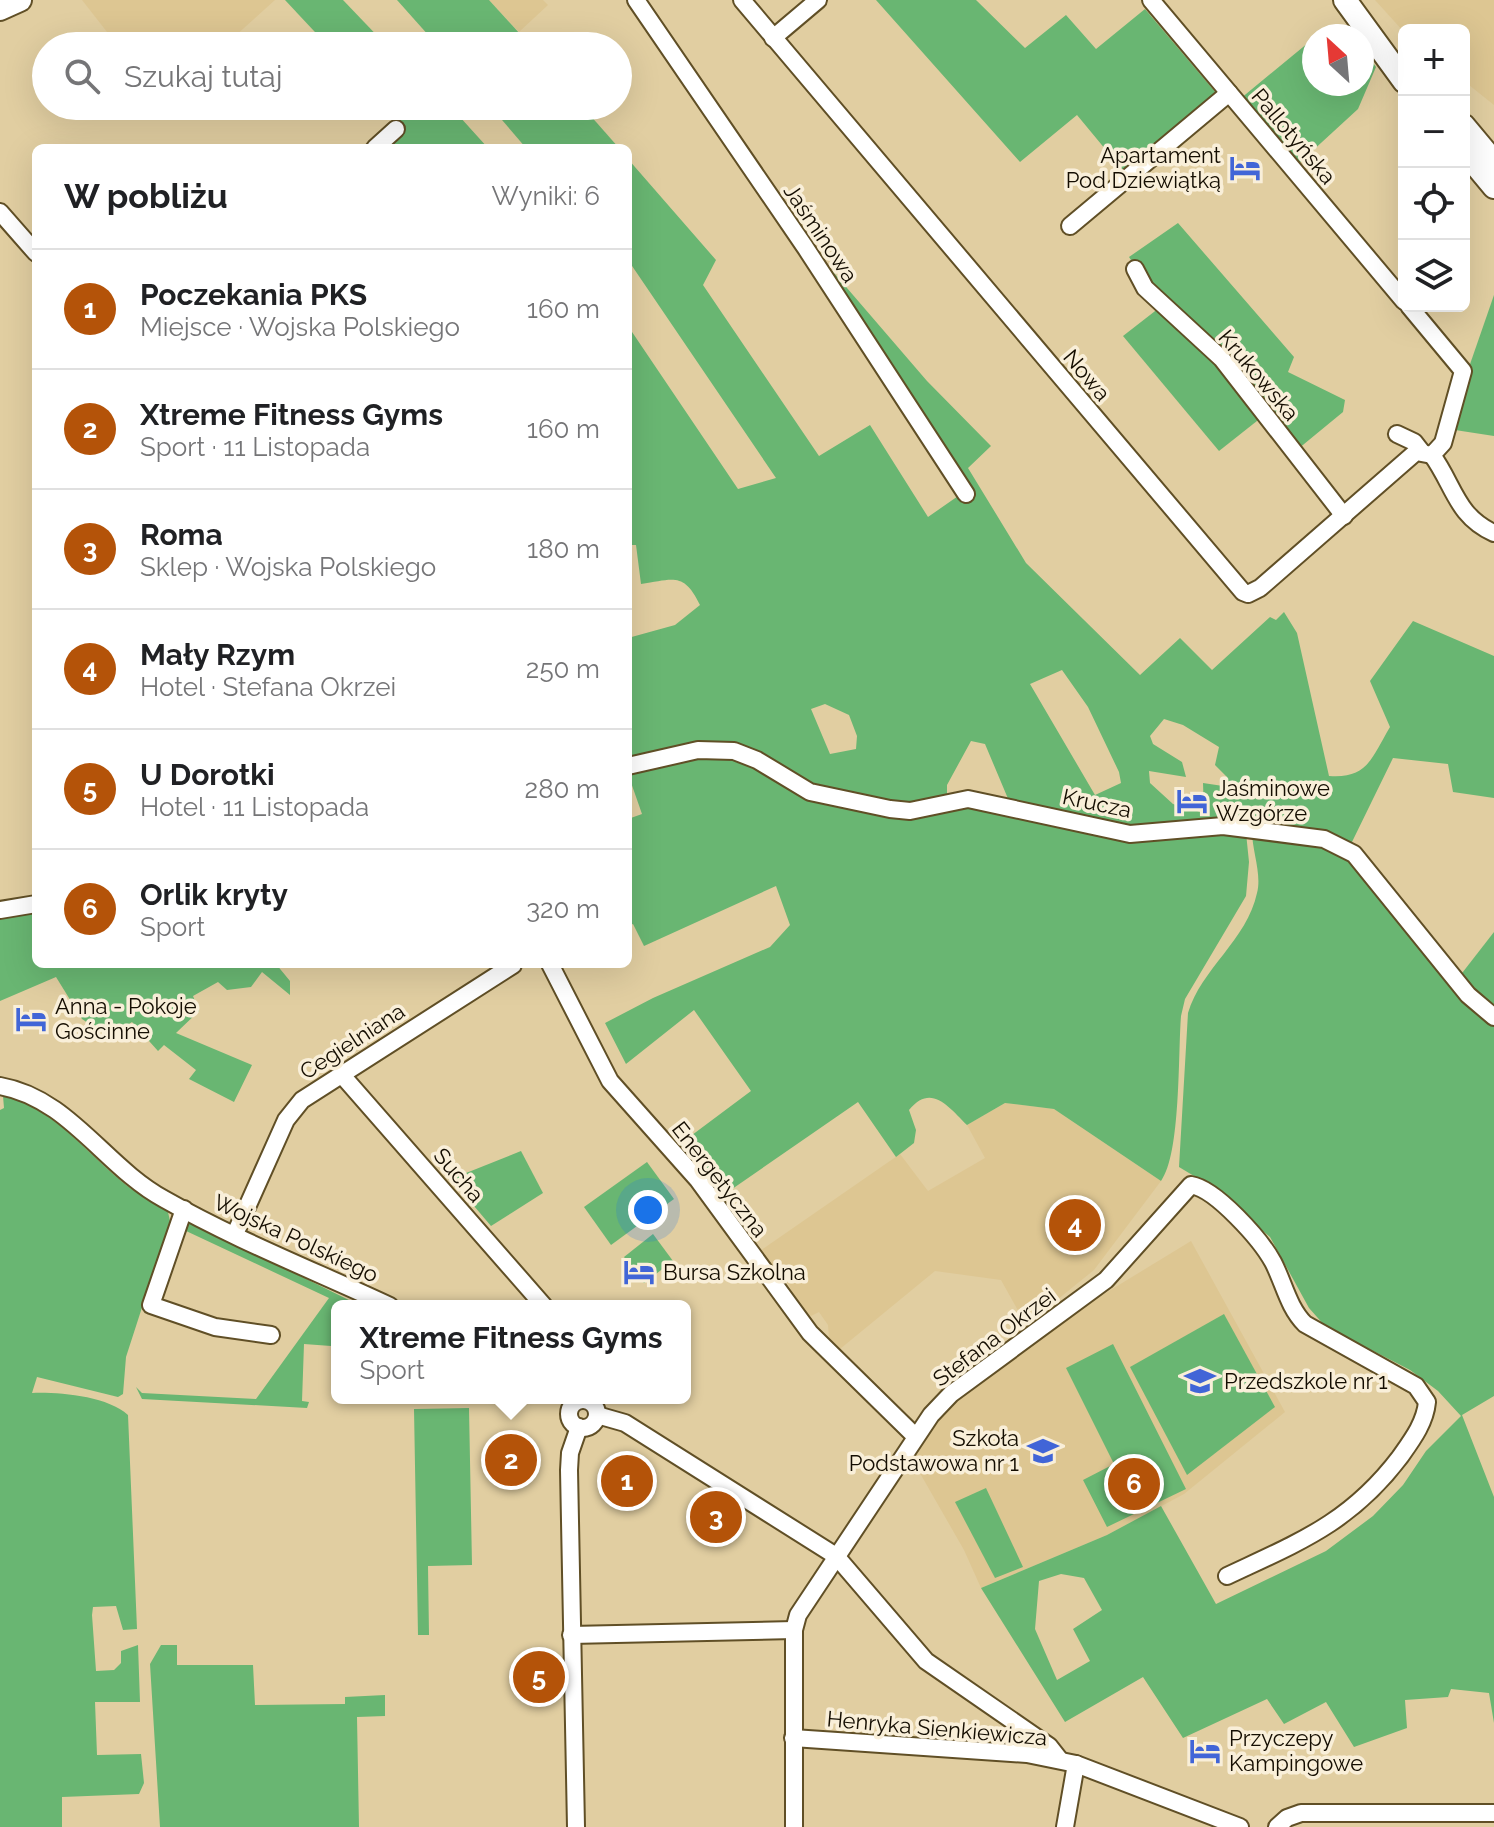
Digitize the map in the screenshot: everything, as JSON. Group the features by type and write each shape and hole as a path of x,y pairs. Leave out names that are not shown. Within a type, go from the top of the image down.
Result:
{"main road":[{"path":"0,9 20,0"},
{"path":"1348,0 1398,54"},
{"path":"1348,0 1398,72"},
{"path":"1470,133 1493,160"},
{"path":"1470,158 1494,187"}],"street":[{"name":"Jaśminowa","path":"636,0 805,247 966,494"},
{"name":"Nowa","path":"742,0 1238,587 1248,594 1260,588 1344,516 1427,453"},
{"path":"773,38 818,0"},
{"name":"Pallotyńska","path":"1151,0 1398,294"},
{"path":"1070,226 1229,93"},
{"path":"379,144 396,129"},
{"path":"0,212 32,248"},
{"name":"Krukowska","path":"1135,269 1145,288 1222,359 1344,516"},
{"path":"1414,312 1462,369 1443,443 1427,453"},
{"path":"1397,434 1427,453 1458,505 1474,522 1494,533"},
{"name":"Krucza","path":"632,765 698,750 734,751 757,760 810,792 890,809 910,811 968,799 1130,834 1223,826 1324,839 1349,850 1360,861 1468,995 1494,1017"},
{"path":"0,910 32,905"},
{"name":"Cegielniana","path":"235,1234 293,1109 341,1074 508,968"},
{"name":"Energetyczna","path":"552,968 610,1081 684,1163 810,1333 915,1436"},
{"name":"Sucha","path":"341,1074 539,1300"},
{"name":"Wojska Polskiego","path":"0,1086 26,1092 53,1108 147,1188 184,1209 377,1300"},
{"name":"Stefana Okrzei","path":"794,1630 798,1615 915,1436 951,1394 1106,1280 1173,1208 1185,1189 1198,1186 1234,1215 1260,1243 1281,1277 1293,1309 1305,1324 1408,1381 1427,1402 1426,1416 1410,1444 1359,1503 1320,1532 1227,1576"},
{"name":"Wojska Polskiego","path":"184,1209 151,1305 215,1327 271,1335"},
{"path":"572,1404 569,1413 579,1427"},
{"path":"591,1404 597,1415 625,1423 836,1556 926,1661 1068,1762 1240,1827"},
{"path":"579,1427 590,1425 597,1415"},
{"path":"576,1827 569,1470 570,1453 579,1427"},
{"path":"571,1635 794,1630 794,1827"},
{"name":"Henryka Sienkiewicza","path":"793,1738 1027,1754 1068,1762"},
{"path":"1065,1827 1068,1762"},
{"path":"1277,1827 1287,1818 1301,1813 1494,1813"}],"shaded area":[{"path":"82,0 275,0 240,32 107,32"},
{"path":"489,0 543,0 548,5 519,32"},
{"path":"1375,0 1494,0 1494,105 1470,86 1470,24 1398,25"},
{"path":"1005,1103 1054,1109 1161,1181 1094,1270 1021,1329 1020,1314 1001,1280 935,1271 840,1349 829,1338 828,1325 819,1312 811,1316 799,1307 787,1281 778,1276 760,1251 900,1154 928,1191 985,1158 967,1125"},
{"name":"Szkoła Podstawowa nr 1","path":"1191,1241 1285,1412 1184,1494 1107,1535 981,1588 964,1550 913,1461 939,1420 953,1405 1091,1302"}],"green space":[{"path":"285,0 343,0 374,32 315,32"},
{"path":"397,0 489,0 518,32 426,32"},
{"path":"876,0 976,0 1025,48 1066,15 1096,49 1145,9 1217,94 1125,173 1077,115 1020,162"},
{"path":"1302,48 1302,96 1364,96 1358,109 1297,165 1240,99"},
{"path":"397,120 463,120 484,144 387,144 405,128"},
{"path":"502,120 594,120 615,144 523,144"},
{"path":"632,164 716,260 703,285 819,456 870,425 928,517 961,494 816,252 927,381 991,446 968,468 1026,563 1140,675 1180,638 1212,670 1270,617 1276,620 1284,612 1297,633 1329,776 1342,776 1361,770 1367,764 1390,727 1370,681 1413,621 1494,656 1494,798 1453,792 1448,764 1393,758 1351,844 1310,833 1134,830 1009,801 985,744 971,741 947,785 947,798 909,808 813,790 752,752 632,761 632,637 675,625 700,605 689,587 677,580 641,584 636,545 632,545 632,332 738,489 776,478 632,266","holes":["1062,670 1088,707 1119,772 1121,783 1095,795 1030,684","825,704 849,715 857,736 856,749 830,754 811,709","1164,719 1183,725 1219,747 1215,765 1227,777 1223,786 1203,783 1204,813 1173,804 1150,783 1149,771 1186,777 1182,762 1153,744 1150,736"]},
{"path":"1178,223 1294,357 1288,372 1345,400 1343,412 1298,449 1149,287 1129,257"},
{"path":"1494,295 1494,436 1455,430 1468,370"},
{"path":"1159,308 1215,360 1262,417 1219,451 1123,336"},
{"path":"683,757 733,758 874,810 950,803 1079,827 1246,833 1249,862 1246,896 1185,999 1181,1016 1175,1127 1172,1149 1161,1181 1054,1109 1005,1103 967,1125 939,1100 925,1098 909,1110 916,1130 914,1143 896,1157 858,1102 722,1196 680,1144 751,1091 694,1010 626,1064 605,1023 653,998 770,947 790,925 776,886 644,946 632,924 632,818 642,814 632,785 632,773"},
{"path":"1252,831 1317,843 1351,855 1494,1022 1494,1396 1462,1415 1494,1497 1494,1723 1489,1693 1451,1689 1448,1697 1405,1700 1407,1728 1354,1747 1326,1702 1284,1724 1267,1699 1183,1738 1143,1677 1065,1722 981,1588 1107,1535 1161,1506 1216,1604 1326,1551 1373,1516 1403,1485 1426,1451 1461,1416 1438,1391 1410,1370 1325,1326 1309,1308 1270,1237 1209,1185 1179,1167 1188,1013 1203,982 1252,910 1258,878","holes":["1061,1574 1084,1578 1102,1610 1073,1629 1090,1661 1057,1680 1035,1629 1039,1581"]},
{"path":"32,912 32,968 279,968 290,981 290,995 262,972 251,987 227,990 218,982 193,996 199,1011 176,1033 252,1065 234,1102 189,1079 196,1070 164,1045 158,1051 132,1022 109,1037 82,1019 56,977 0,1001 0,917"},
{"path":"1494,932 1494,1010 1459,977"},
{"path":"3,1096 22,1102 55,1122 130,1188 168,1212 170,1221 126,1357 123,1394 118,1397 37,1377 32,1393 96,1399 128,1415 137,1629 123,1630 116,1606 93,1607 92,1615 96,1671 114,1670 121,1663 121,1651 138,1645 140,1702 95,1702 97,1755 141,1754 144,1783 139,1794 62,1797 62,1827 0,1827 0,1110 4,1108"},
{"path":"521,1151 543,1193 491,1226 451,1179"},
{"path":"647,1162 674,1199 611,1245 584,1207"},
{"path":"191,1222 349,1300 331,1300 331,1346 304,1344 302,1401 309,1402 307,1408 142,1399 136,1387 142,1393 256,1399 329,1298 184,1230"},
{"path":"653,1234 673,1261 644,1283 624,1257"},
{"path":"1224,1314 1275,1407 1187,1475 1130,1367"},
{"path":"1113,1344 1186,1489 1107,1527 1083,1480 1114,1464 1066,1368"},
{"path":"469,1408 472,1565 428,1566 429,1635 418,1635 414,1409"},
{"path":"986,1488 1023,1567 995,1578 955,1502"},
{"path":"161,1645 177,1645 177,1665 253,1665 255,1705 345,1704 345,1697 385,1695 385,1716 357,1717 359,1827 160,1827 150,1664"}],"place":[{"name":"Apartament Pod Dziewiątką","path":"1245,168"},
{"name":"Jaśminowe Wzgórze","path":"1192,801"},
{"name":"Anna - Pokoje Gościnne","path":"31,1019"},
{"name":"Mały Rzym","path":"1075,1225"},
{"name":"Bursa Szkolna","path":"639,1272"},
{"name":"Przedszkole nr 1","path":"1200,1381"},
{"name":"Szkoła Podstawowa nr 1","path":"1043,1451"},
{"name":"Xtreme Fitness Gyms","path":"511,1460"},
{"name":"Poczekania PKS","path":"627,1481"},
{"name":"Orlik kryty","path":"1134,1484"},
{"name":"Roma","path":"716,1517"},
{"name":"U Dorotki","path":"539,1677"},
{"name":"Przyczepy Kampingowe","path":"1205,1751"}]}
